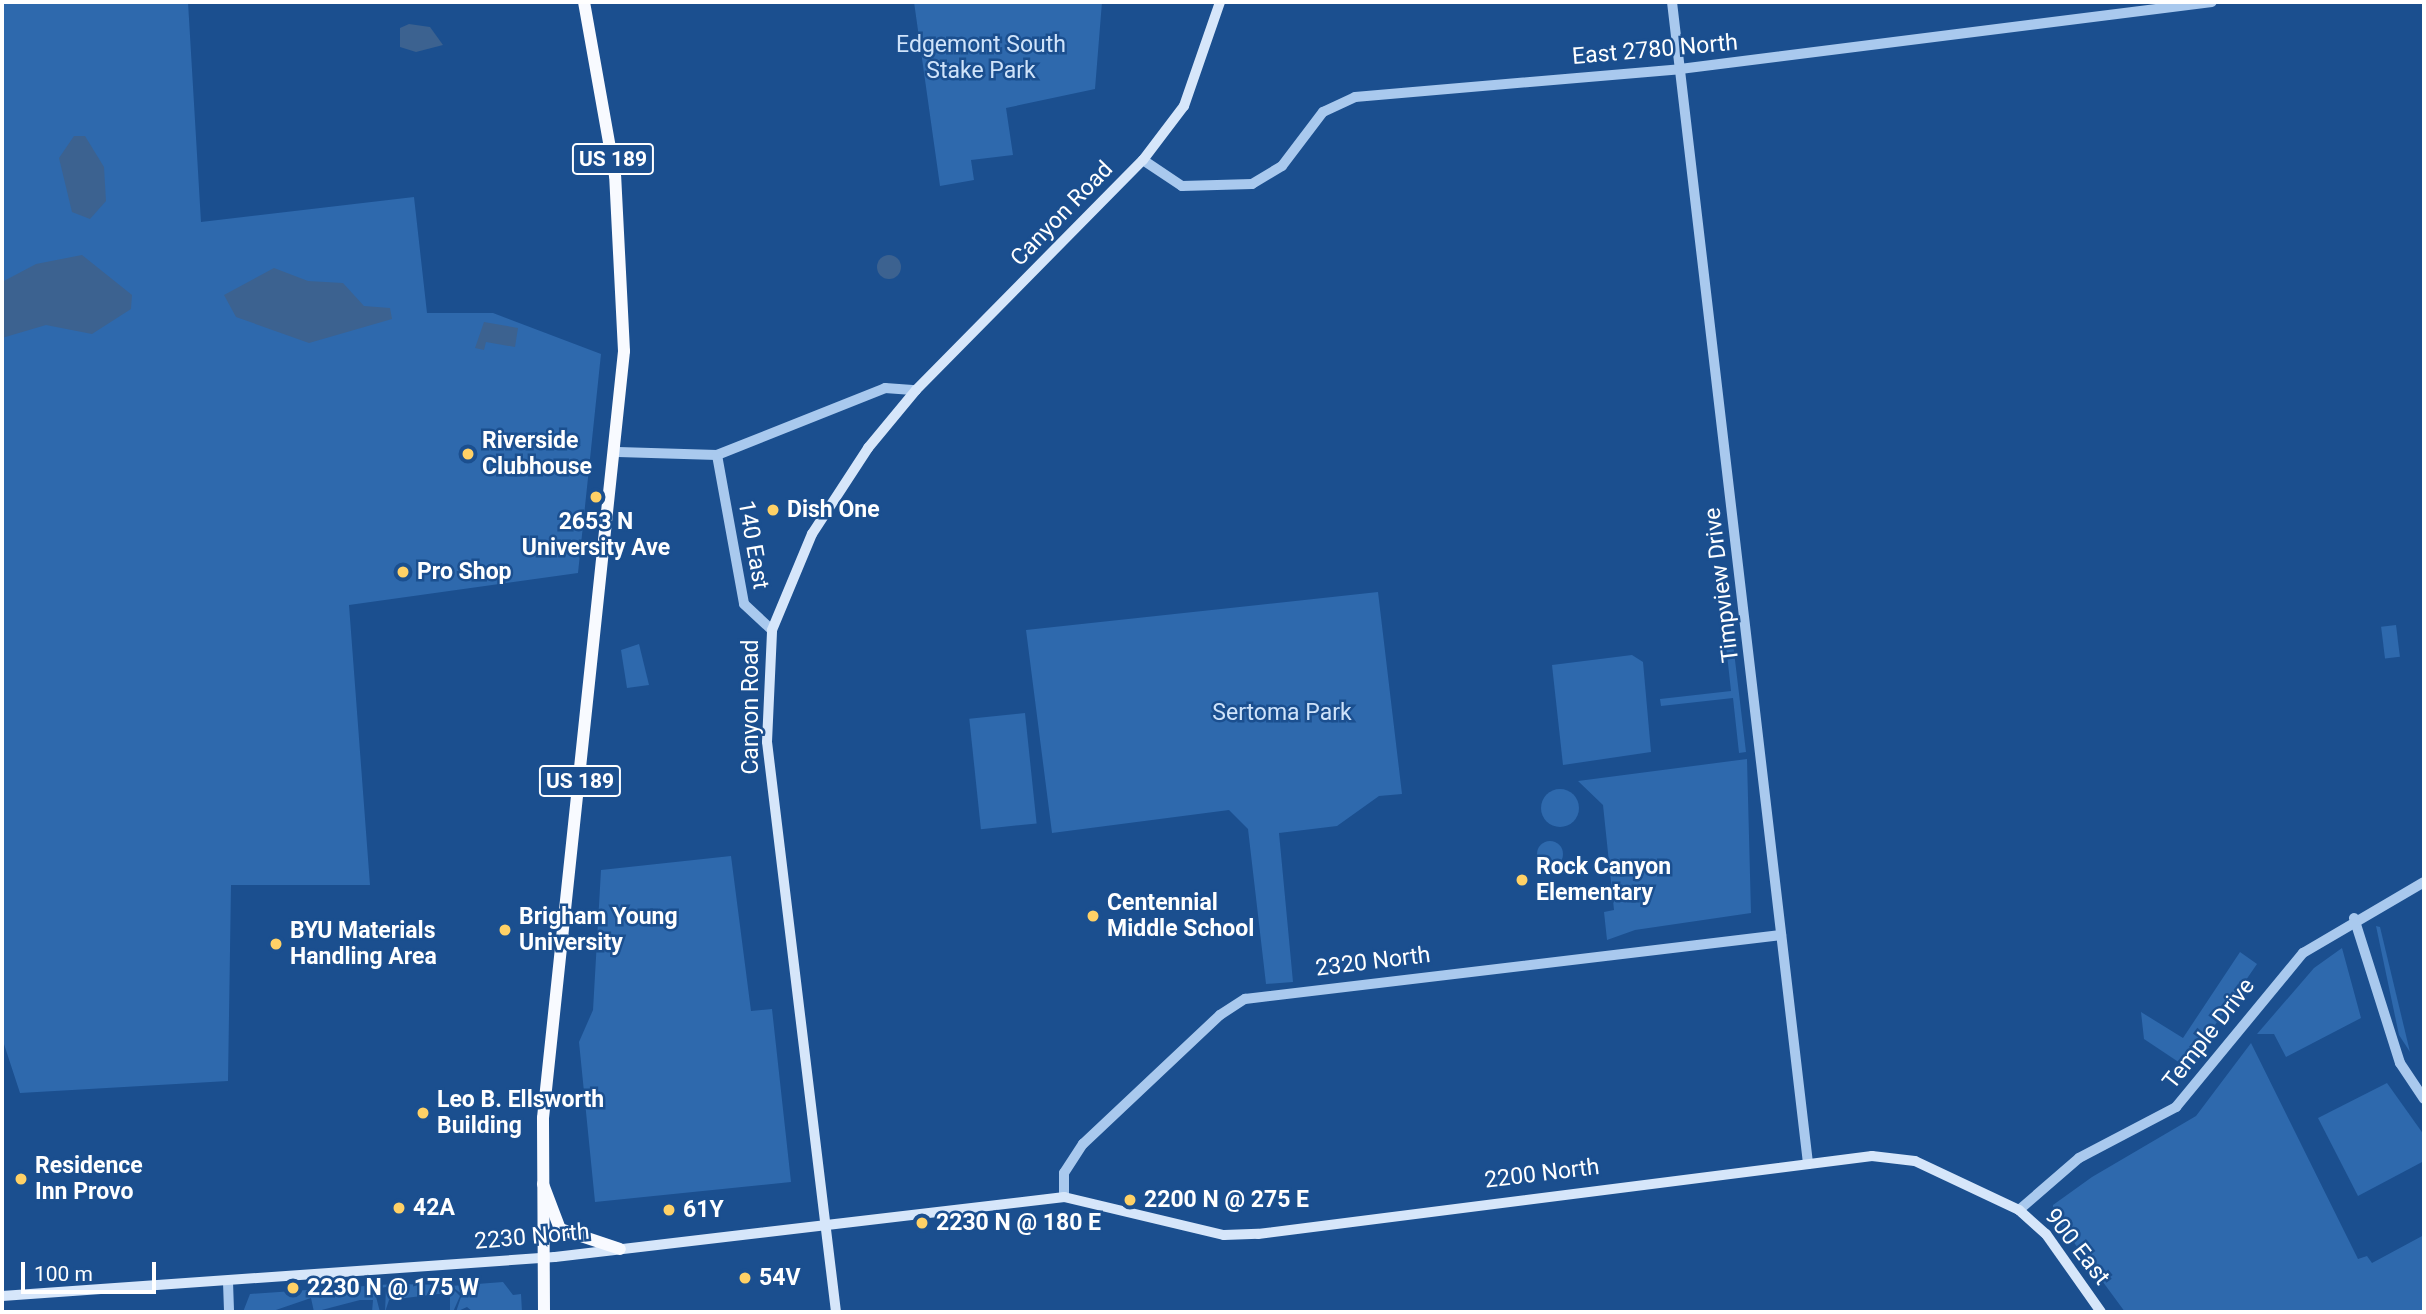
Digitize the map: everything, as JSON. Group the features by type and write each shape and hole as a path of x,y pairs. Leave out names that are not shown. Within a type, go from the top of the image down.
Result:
{"highway":[{"name":"US 189","path":"544,1312 540,1258 540,1160 618,452 624,341 621,234 584,2"},
{"path":"540,1160 560,1230 620,1249"}],"main road":[{"name":"Canyon Road","path":"836,1312 767,742 772,630 842,481 916,390 1143,160 1184,106 1220,2"},
{"name":"2200 North","path":"1064,1197 1224,1235 1258,1234 1872,1156 1915,1161 2019,1210"},
{"name":"2230 North","path":"2,1296 540,1258 1064,1197"},
{"name":"900 East","path":"2019,1210 2046,1234 2101,1312"}],"street":[{"name":"Timpview Drive","path":"1672,2 1808,1164"},
{"name":"East 2780 North","path":"1143,160 1182,186 1252,184 1275,172 1322,112 1343,100 1680,69 2212,2"},
{"path":"618,452 717,456 885,388 916,390"},
{"name":"140 East","path":"717,456 741,594 772,630"},
{"name":"Temple Drive","path":"2019,1210 2079,1158 2176,1107 2280,975 2354,918 2424,882"},
{"path":"2354,918 2400,1063 2424,1099"},
{"name":"2320 North","path":"1064,1197 1064,1174 1083,1144 1220,1015 1245,999 1782,935"},
{"path":"228,1282 229,1312"}],"green space":[{"path":"2,2 188,2 201,222 414,197 427,313 493,313 601,354 578,573 349,605 370,885 231,885 228,1081 20,1093 2,1038"},
{"name":"Edgemont South Stake Park","path":"914,2 1102,2 1095,89 1006,108 1013,155 971,160 974,180 940,186"},
{"name":"Sertoma Park","path":"1378,592 1402,794 1379,796 1337,826 1279,833 1293,982 1266,984 1248,829 1229,810 1052,833 1026,630"},
{"path":"2396,625 2400,657 2385,659 2381,627"},
{"path":"1732,635 1746,752 1739,753 1733,698 1661,706 1660,699 1731,691 1725,636"},
{"path":"639,644 649,685 627,688 621,650"},
{"path":"1632,655 1643,662 1651,752 1563,765 1552,665"},
{"path":"1025,713 1037,823 981,829 969,719"},
{"path":"1747,759 1751,913 1635,930 1607,940 1604,912 1614,910 1603,805 1578,781"},
{"path":"1560,789 1573,795 1579,808 1573,821 1560,827 1547,821 1541,808 1547,795"},
{"path":"1550,841 1559,845 1563,854 1559,863 1550,867 1541,863 1537,854 1541,845"},
{"path":"731,856 751,1011 772,1009 791,1182 595,1202 579,1042 593,1010 601,870"},
{"path":"2376,926 2380,927 2410,1052 2399,1035"},
{"path":"2342,948 2361,1018 2286,1057 2274,1034 2257,1034 2314,968"},
{"path":"2240,952 2257,964 2186,1067 2144,1039 2141,1012 2183,1038"},
{"path":"2251,1043 2358,1259 2367,1256 2372,1263 2424,1235 2424,1312 2125,1312 2053,1214 2053,1205 2092,1177 2196,1116"},
{"path":"2387,1083 2424,1135 2424,1161 2358,1196 2318,1118"},
{"path":"503,1282 513,1295 521,1294 522,1312 473,1312 467,1307 456,1312 462,1294 451,1286"},
{"path":"394,1284 449,1285 460,1296 453,1312 442,1312 450,1311 450,1294 438,1294 389,1300 385,1312 386,1287 374,1289 380,1312 372,1312 373,1300 360,1300 314,1312 311,1298 270,1312 243,1312 250,1294"}],"shaded area":[{"path":"409,24 430,27 443,45 416,52 400,47 400,28"},
{"path":"74,136 85,136 104,167 106,201 90,219 72,212 59,158"},
{"path":"82,255 132,295 131,309 92,334 46,325 2,338 2,282 36,264"},
{"path":"889,255 897,259 901,267 897,275 889,279 881,275 877,267 881,259"},
{"path":"274,268 308,281 343,283 364,306 390,308 392,319 309,343 236,317 224,295"},
{"path":"484,322 518,328 515,347 486,342 484,350 475,348"}],"place":[{"name":"Riverside Clubhouse","path":"468,454"},
{"name":"2653 N University Ave","path":"596,497"},
{"name":"Dish One","path":"773,510"},
{"name":"Pro Shop","path":"403,572"},
{"name":"Rock Canyon Elementary","path":"1522,880"},
{"name":"Centennial Middle School","path":"1093,916"},
{"name":"Brigham Young University","path":"505,930"},
{"name":"BYU Materials Handling Area","path":"276,944"},
{"name":"Leo B. Ellsworth Building","path":"423,1113"},
{"name":"Residence Inn Provo","path":"21,1179"},
{"name":"2200 N @ 275 E","path":"1130,1200"},
{"name":"42A","path":"399,1208"},
{"name":"61Y","path":"669,1210"},
{"name":"2230 N @ 180 E","path":"922,1223"},
{"name":"54V","path":"745,1278"},
{"name":"2230 N @ 175 W","path":"293,1288"}]}
